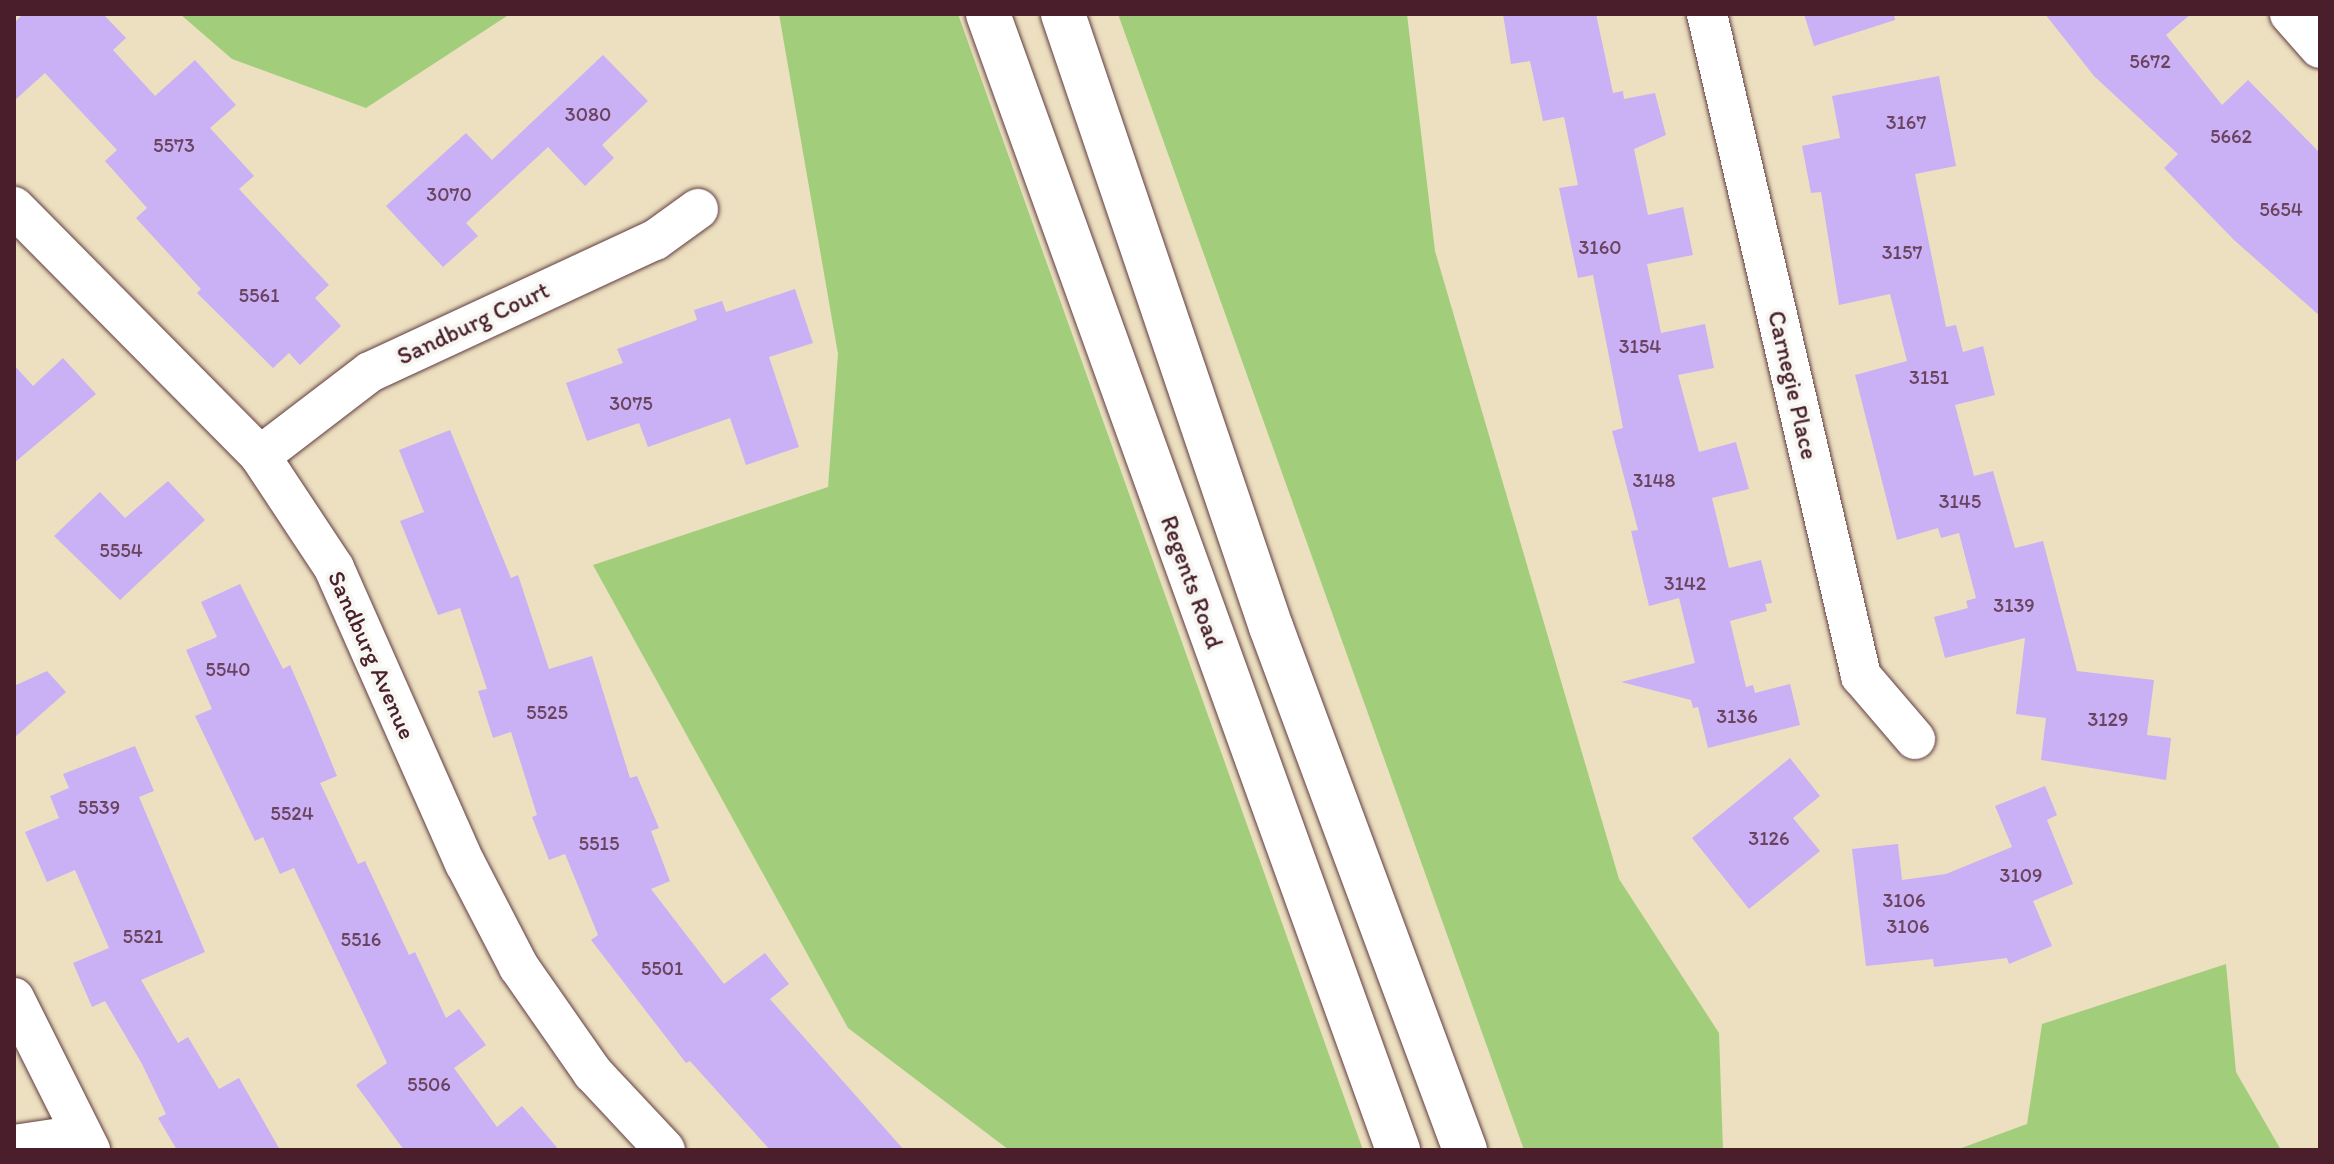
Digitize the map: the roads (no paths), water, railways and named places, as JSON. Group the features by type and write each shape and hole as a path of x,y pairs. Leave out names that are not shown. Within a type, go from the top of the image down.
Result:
{"main road":[{"name":"Regents Road","path":"988,14 1398,1150"},
{"path":"1063,14 1271,627 1465,1150"}],"street":[{"name":"Carnegie Place","path":"1707,14 1861,676 1915,739"},
{"path":"2290,14 2320,48"},
{"name":"Sandburg Court","path":"260,456 370,372 655,240 698,209"},
{"name":"Sandburg Avenue","path":"18,219 260,456 334,568 465,863 519,967 593,1073 665,1150"},
{"path":"14,998 86,1142 14,1145"}]}
